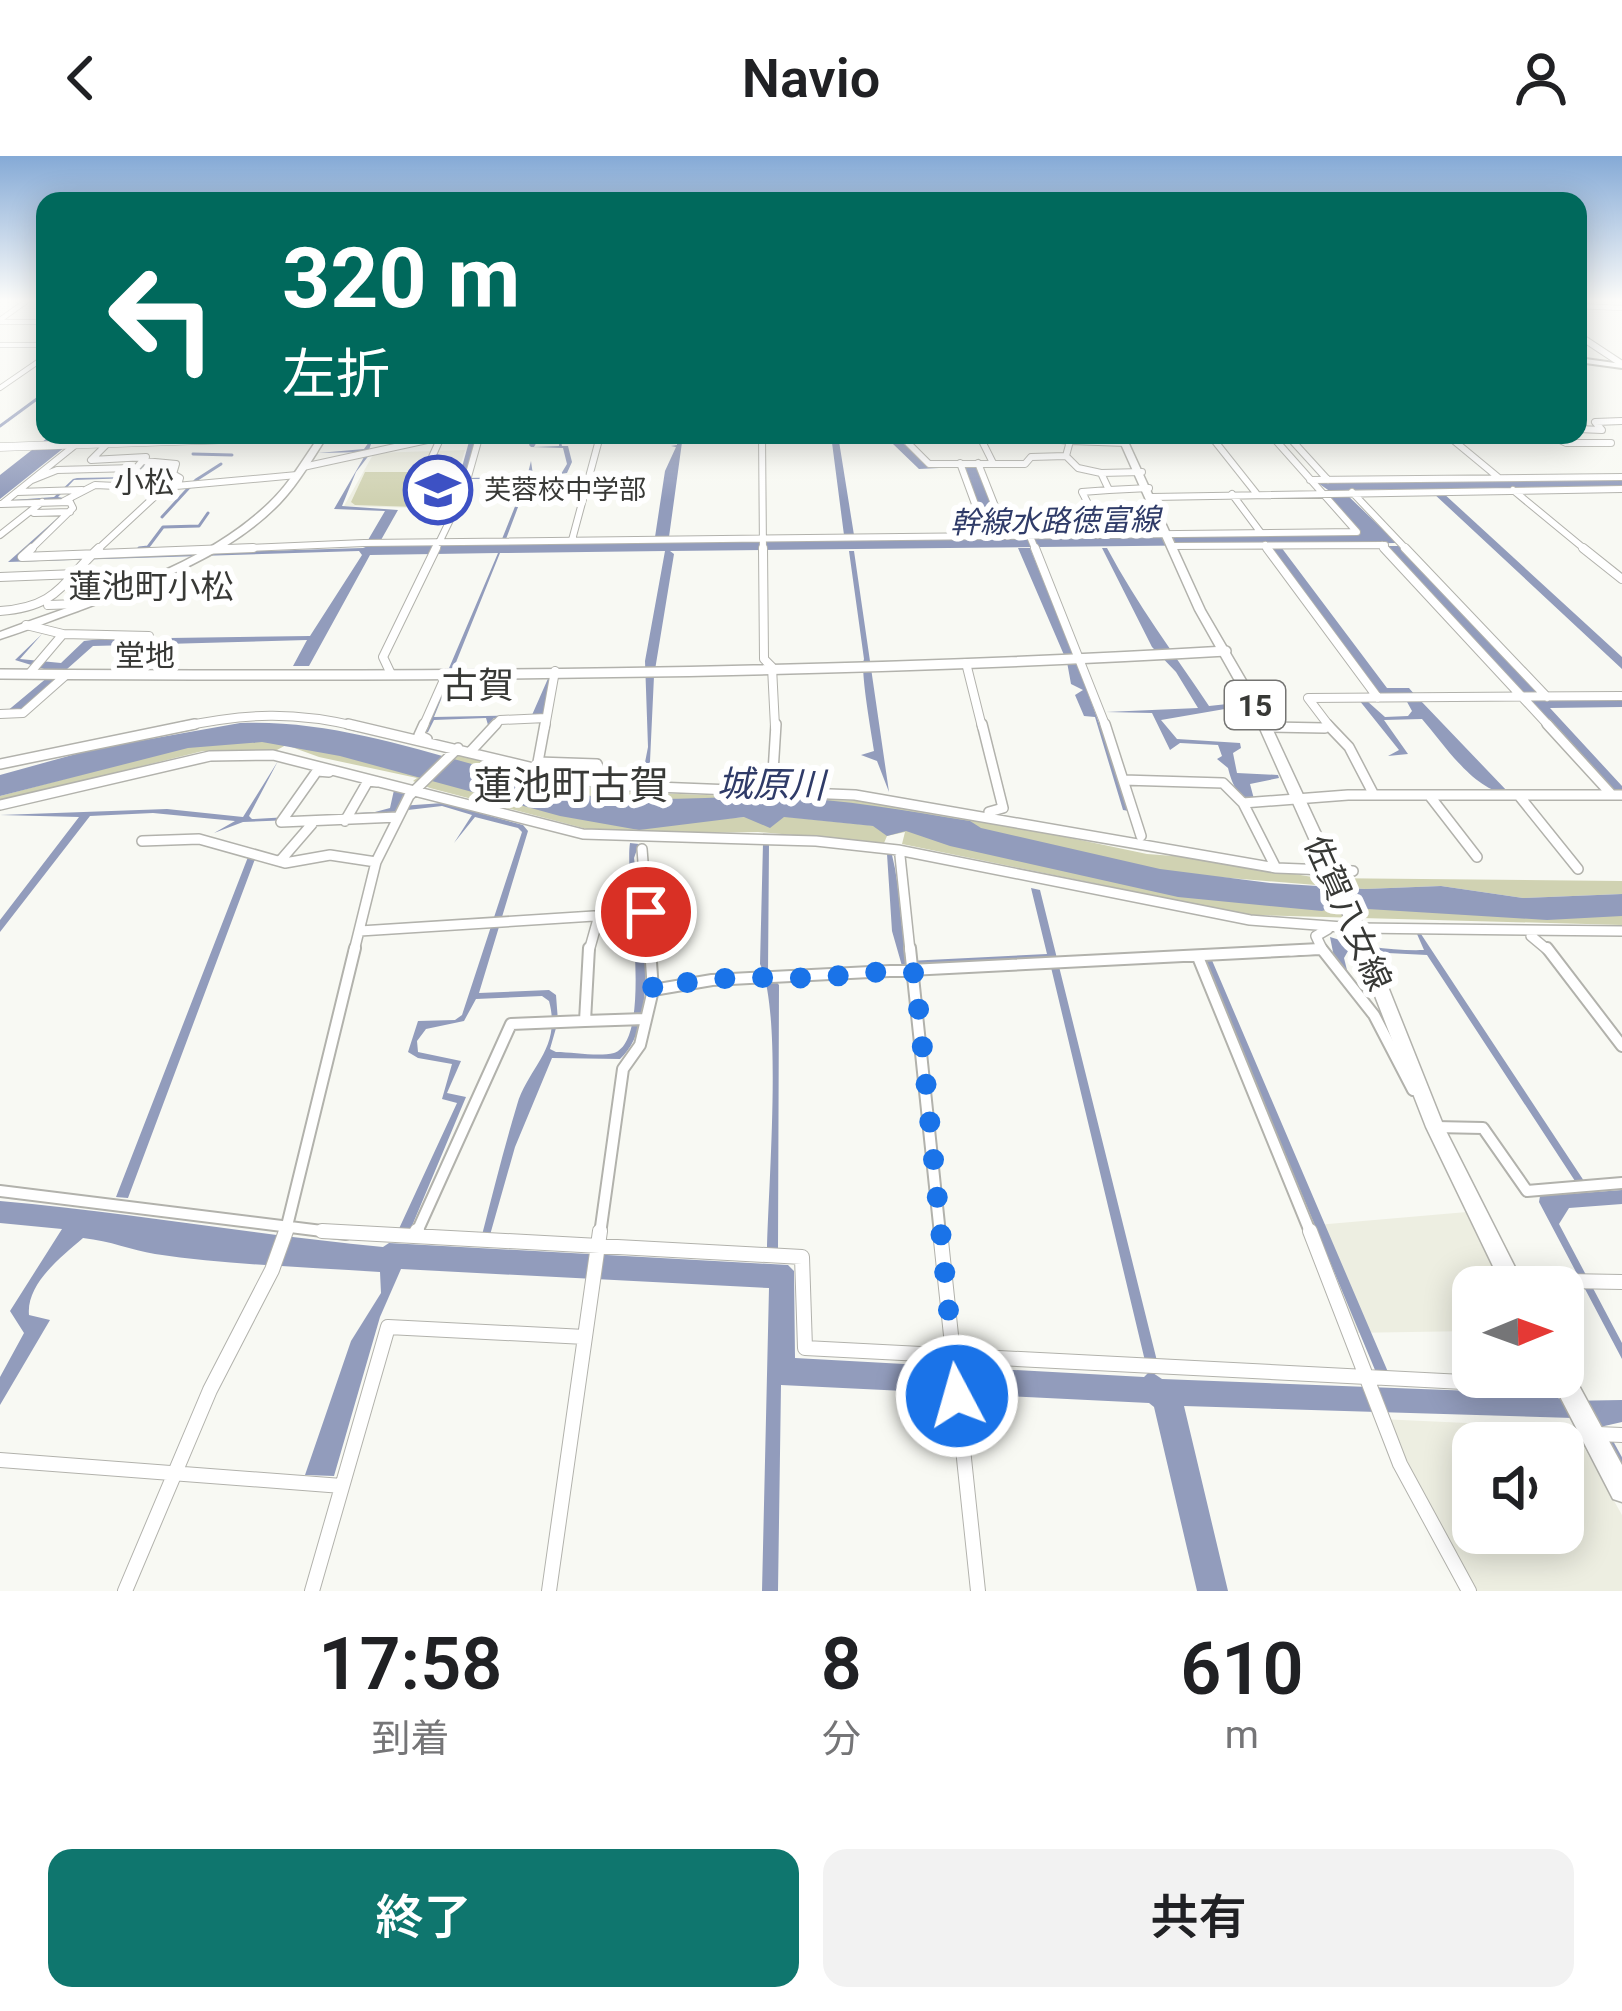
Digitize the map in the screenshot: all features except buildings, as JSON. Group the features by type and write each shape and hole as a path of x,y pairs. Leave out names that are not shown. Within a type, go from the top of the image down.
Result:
{"main road":[{"path":"0,636 26,625 45,609 78,604 204,552 269,509 318,444"},
{"name":"佐賀八女線","path":"1127,444 1200,610 1265,728 1360,936 1431,1118 1504,1266"},
{"path":"1572,1398 1622,1490"}],"street":[{"path":"0,388 31,367"},
{"path":"1587,428 1602,430 1595,422 1622,421"},
{"path":"1587,431 1622,450"},
{"path":"1587,443 1610,443"},
{"path":"0,447 114,444"},
{"path":"127,455 136,444"},
{"path":"134,468 123,488 192,485 300,471 403,444"},
{"path":"427,468 438,444"},
{"path":"389,674 383,657 440,543 467,478 474,444"},
{"path":"572,540 596,444"},
{"path":"762,444 764,667 776,716 772,789"},
{"path":"909,444 929,464 1025,464 1034,456 1066,456 1078,468 1101,473 1142,472"},
{"path":"984,444 993,463"},
{"path":"1066,456 1069,444"},
{"path":"1217,444 1256,494"},
{"path":"1169,540 1357,532 1278,444"},
{"path":"1295,444 1328,480"},
{"path":"1458,444 1499,478"},
{"path":"78,469 106,445"},
{"path":"3,503 72,446"},
{"path":"92,460 127,455 144,456 146,461"},
{"path":"32,479 57,470 134,468 146,461 176,464 173,474 180,478 178,485"},
{"path":"978,463 1006,534"},
{"path":"961,466 986,534"},
{"path":"1101,473 1109,490"},
{"path":"1310,480 1622,477"},
{"path":"16,492 82,490 127,480"},
{"path":"0,610 45,609 90,556 165,487"},
{"path":"1104,533 1082,492 1622,489"},
{"path":"82,490 22,557 373,543 762,542 986,534 1030,538 1104,533 1265,545 1392,545 1534,697"},
{"path":"1514,490 1622,579"},
{"path":"1348,492 1617,795"},
{"path":"1232,494 1261,533"},
{"path":"0,535 42,502"},
{"path":"3,503 68,507"},
{"path":"32,513 68,507"},
{"path":"1030,538 1141,836"},
{"path":"1265,545 1378,698"},
{"path":"0,577 76,574"},
{"path":"26,625 63,634 148,635"},
{"path":"34,668 63,634"},
{"path":"0,674 34,668 49,675 205,678 965,663 1226,651"},
{"path":"965,663 1004,808 972,812"},
{"path":"555,670 538,762 597,764 603,778 566,776"},
{"path":"443,746 419,735 451,673"},
{"path":"0,713 23,713 64,675"},
{"path":"1325,728 1308,698 1622,696"},
{"path":"0,764 239,715 304,714 631,789 772,789 972,812 1066,833 1276,868 1353,871"},
{"path":"471,751 500,720 547,718"},
{"path":"1265,728 1325,728 1337,733 1369,795"},
{"path":"125,1591 286,1231 376,862 416,789 457,749"},
{"path":"0,805 231,754 273,755 583,834 773,838 898,850 1229,916 1360,936 1502,929 1622,931"},
{"path":"350,772 317,771 283,817 313,824 401,811"},
{"path":"1123,779 1223,783 1243,803 1276,868"},
{"path":"346,818 368,781 392,782"},
{"path":"1429,795 1477,857"},
{"path":"1243,803 1294,796 1617,795"},
{"path":"1520,797 1578,869"},
{"path":"280,861 313,824"},
{"path":"142,841 199,839 280,861 305,863 331,855 376,862"},
{"path":"549,1591 623,1070 640,1046 639,1019 653,990 642,849"},
{"path":"900,856 978,1591"},
{"path":"360,931 503,919 598,919 589,950 585,1021"},
{"path":"1502,929 1541,940 1622,1046"},
{"path":"1360,936 1321,930 1316,936 1338,978 1366,1003 1431,1118 1483,1128 1527,1191 1622,1184"},
{"path":"653,990 677,983 823,977 914,966 1321,949"},
{"path":"1198,957 1370,1378 1400,1464 1469,1591"},
{"path":"415,1236 512,1024 639,1019"},
{"path":"0,1191 286,1231 802,1257 805,1348 1452,1382"},
{"path":"1584,1280 1622,1282"},
{"path":"312,1591 388,1327 585,1336"},
{"path":"1589,1428 1622,1435"},
{"path":"0,1460 342,1486"}],"shaded area":[{"path":"465,450 457,477 464,480 454,509 344,506 374,453"},
{"path":"1467,1212 1495,1266 1452,1266 1452,1331 1348,1333 1305,1226"},
{"path":"1380,1419 1452,1422 1452,1554 1584,1554 1584,1448 1622,1515 1622,1591 1462,1591"}],"green space":[{"path":"365,472 417,472 410,490 423,491 417,507 355,505 351,502"},
{"path":"271,738 655,824 770,815 906,829 1206,893 1329,904 1622,911 1622,925 1250,915 902,844 905,832 887,836 884,843 758,832 651,834 587,829 286,745 277,750 203,751 0,801 0,796 189,746"},
{"path":"430,754 450,759 456,754 603,791 860,801 975,818 1147,854 1318,878 1622,881 1622,894 1523,898 1441,886 1365,889 1156,872 935,821 580,800"}],"water":[{"path":"40,444 69,444 0,499 0,475"},
{"path":"371,444 369,450 393,451 370,454 356,472 342,506 398,510 381,540 502,539 526,479 459,478 468,444 476,444 464,478 527,477 531,461 533,475 559,474 529,478 506,539 655,537 665,471 676,447 671,446 677,444 682,444 669,537 844,535 832,444 839,444 854,535 1359,533 1327,494 1331,492 1315,481 1622,478 1622,488 1342,490 1397,543 670,551 674,554 654,676 649,783 641,783 648,747 645,661 665,551 500,553 434,717 532,715 550,674 543,717 494,718 488,725 486,718 434,720 428,732 421,734 498,553 370,555 309,666 293,666 307,640 93,646 22,709 6,712 54,672 15,660 42,634 20,659 61,663 84,641 100,639 310,636 362,555 359,551 8,562 71,506 55,500 0,501 54,497 73,479 77,478 130,477 144,455 102,458 145,454 147,463 132,478 74,480 58,497 74,500 74,505 17,558 363,548 371,545 368,540 385,511 334,509 367,452 318,453 364,449"},
{"path":"530,444 568,446 572,462 567,473 561,474 567,464 563,448"},
{"path":"893,444 904,444 926,465 975,464 1002,533 988,533 959,467 919,469"},
{"path":"1432,492 1442,492 1622,657 1622,669"},
{"path":"1386,546 1400,546 1540,695 1523,695"},
{"path":"1270,547 1281,547 1387,688 1409,688 1415,695 1381,695"},
{"path":"1018,548 1030,548 1094,710 1129,811 1123,810 1095,717 1084,716 1075,695 1083,690 1071,684 1067,662"},
{"path":"1102,548 1107,548 1209,706 1248,705 1161,720 1177,739 1240,743 1241,748 1233,753 1237,773 1278,775 1250,784 1254,799 1236,788 1228,768 1217,759 1222,756 1218,745 1180,743 1170,750 1152,713 1106,712 1198,708 1176,672 1152,647"},
{"path":"849,551 854,551 889,792 877,761 861,755 874,751"},
{"path":"1622,699 1622,707 1550,708 1622,786 1622,792 1613,792 1528,700"},
{"path":"1359,700 1385,717 1408,716 1412,711 1406,700 1420,700 1509,793 1473,776 1422,719 1384,720 1408,754 1388,756 1399,750"},
{"path":"240,723 343,732 580,794 636,799 779,797 851,803 970,821 981,828 1160,869 1270,883 1365,889 1441,886 1523,898 1622,894 1622,916 1547,920 1335,907 1322,911 1178,897 950,846 906,831 887,836 873,826 784,817 770,828 744,817 639,830 560,816 340,756 262,742 188,748 0,796 0,775 94,749"},
{"path":"278,761 249,816 252,819 375,812 390,808 394,790 405,792 400,806 443,803 523,825 528,831 479,993 549,990 556,995 558,1021 550,1049 556,1052 608,1054 626,1041 635,990 630,843 639,844 634,858 644,934 645,992 633,1042 620,1059 552,1058 515,1147 490,1235 482,1235 517,1105 551,1032 549,1001 542,996 476,999 464,1021 426,1029 417,1041 418,1052 461,1061 447,1093 466,1097 409,1233 397,1233 457,1103 442,1099 452,1064 408,1052 418,1021 455,1020 462,1015 522,832 518,828 475,817 454,843 472,815 442,806 340,818 243,822 214,833 235,821 153,813 90,816 0,932 0,920 79,817 0,815 167,809 243,817"},
{"path":"763,843 769,844 768,972 779,985 778,1250 767,1251 773,1060 767,988 760,964"},
{"path":"887,854 892,855 895,868 908,961 1047,954 1031,888 1040,890 1157,1361 1145,1361 1049,959 902,966 892,931"},
{"path":"248,857 255,859 128,1198 116,1197"},
{"path":"1417,934 1584,1181 1575,1181 1427,955 1348,951 1344,958 1351,986 1335,962 1330,937 1376,947 1424,950"},
{"path":"1211,958 1388,1372 1375,1370 1204,959"},
{"path":"1622,1190 1622,1204 1569,1208 1559,1224 1581,1266 1573,1266 1540,1196"},
{"path":"0,1201 383,1247 389,1243 788,1265 794,1271 795,1358 1144,1377 1150,1371 1162,1379 1452,1390 1452,1398 1622,1400 1622,1422 1600,1427 1573,1418 1184,1406 1228,1591 1197,1591 1154,1407 1149,1403 781,1385 778,1591 762,1591 769,1288 401,1269 380,1317 334,1476 305,1475 351,1341 381,1293 380,1272 183,1258 83,1238 47,1272 33,1293 29,1315 50,1320 0,1405 0,1377 24,1333 10,1311 62,1229 0,1223"},
{"path":"1584,1271 1622,1343 1622,1359 1584,1287"}],"waterway":[{"path":"0,426 36,400"},
{"path":"193,454 232,455"},
{"path":"162,517 196,480 221,464"},
{"path":"139,548 148,547 163,527 199,526 208,513"},
{"path":"1610,1440 1622,1462"}],"place":[{"name":"芙蓉校中学部","path":"438,490"}],"district":[{"name":"小松","path":"144,482"},
{"name":"蓮池町小松","path":"151,586"},
{"name":"堂地","path":"145,655"},
{"name":"古賀","path":"478,686"},
{"name":"蓮池町古賀","path":"571,786"}],"route":[{"path":"646,912 653,990 748,976 823,977 894,968 915,973 957,1396"}],"water label":[{"name":"幹線水路徳富線","path":"1055,521"},
{"name":"城原川","path":"771,785"}]}
